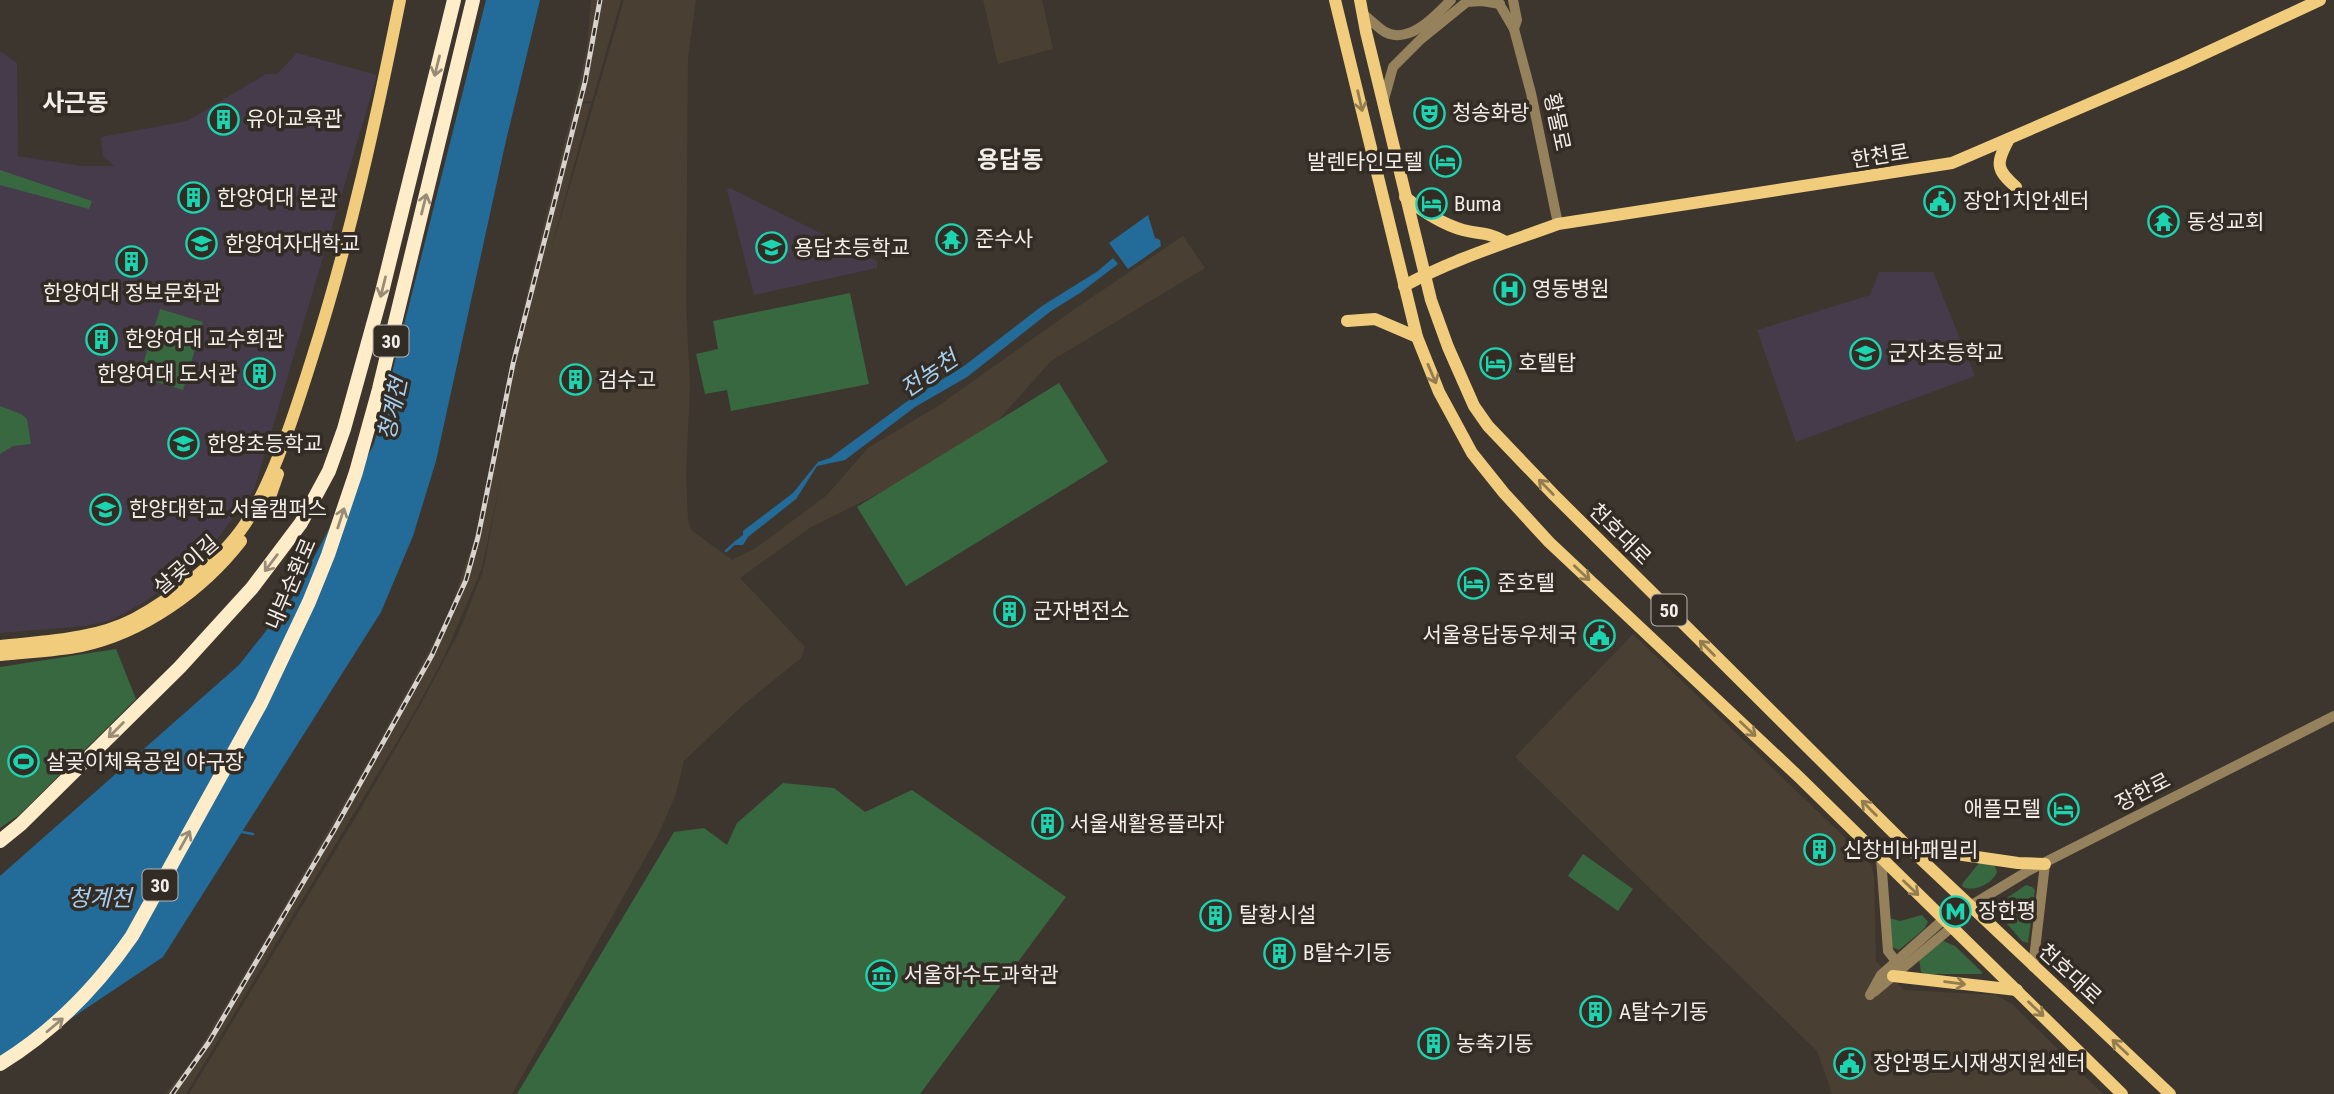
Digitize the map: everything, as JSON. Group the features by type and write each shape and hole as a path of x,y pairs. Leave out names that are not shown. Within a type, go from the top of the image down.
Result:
{"highway":[{"name":"내부순환로","path":"0,841 21,824 180,667 252,588 301,523 330,471 382,292 454,0"},
{"name":"내부순환로","path":"0,1064 32,1043 74,1008 109,970 132,936 261,703 309,602 356,472 373,412 473,0"}],"main road":[{"name":"살곶이길","path":"0,646 78,637 136,618 182,587 220,554 248,520 262,494 300,398 338,273 377,112 400,0"},
{"name":"50","path":"1335,0 1417,337 1439,392 1472,453 1549,542 1800,778 2122,1094"},
{"name":"천호대로","path":"1360,0 1423,275 1448,347 1474,406 1488,426 1563,505 1908,847 2170,1094"},
{"name":"한천로","path":"1405,286 1423,275 1504,241 1558,224 1952,163 2182,64 2320,0"},
{"path":"2008,139 1999,168 2016,187"},
{"path":"1405,197 1419,209 1455,227 1466,231 1487,232 1504,241"},
{"name":"살곶이길","path":"0,655 80,646 118,636 140,626 187,594 226,560 254,524 270,497 309,386 336,297 338,273"},
{"path":"1347,321 1375,319 1417,337"},
{"path":"1908,847 2018,863 2045,864"},
{"path":"1894,969 2017,990"}],"street":[{"path":"1383,103 1393,67 1451,0"},
{"name":"황물로","path":"1513,0 1517,20 1514,29"},
{"path":"1364,15 1385,32 1395,36 1427,29 1468,1 1499,2"},
{"name":"황물로","path":"1499,2 1514,29 1531,93 1558,224"},
{"name":"장한로","path":"1894,969 1970,906 2028,871 2334,716"},
{"path":"1881,858 1888,951 1894,969"},
{"path":"2033,967 2045,864"}],"shaded area":[{"path":"591,0 621,0 592,101 575,102 587,48"},
{"path":"624,0 696,0 688,57 688,519 691,530 732,560 756,548 827,495 868,448 938,406 1183,236 1205,268 1051,361 975,446 811,527 740,578 805,647 801,658 742,706 684,761 676,794 657,837 512,1094 189,1094 360,810 421,704 459,632 483,571 501,478 482,568 444,657 414,713 186,1094 165,1094 192,1061 264,941 447,618 474,540 529,284 574,104 591,103 549,257"},
{"path":"983,0 1042,0 1053,49 998,64"},
{"path":"0,51 17,63 18,156 82,166 114,166 103,156 101,137 187,121 266,74 277,74 297,53 377,75 254,490 209,550 181,576 141,604 111,620 85,626 0,633"},
{"path":"730,188 877,261 877,268 754,295 727,190"},
{"name":"군자초등학교","path":"1879,272 1933,272 1975,376 1796,442 1757,330 1870,295"},
{"path":"1633,634 1868,860 1874,877 1876,961 1904,990 1996,995 2012,1004 2103,1094 1832,1094 1817,1051 1515,757"}],"green space":[{"path":"0,170 92,201 89,209 0,185"},
{"path":"850,293 869,384 731,411 727,390 705,394 696,354 718,349 713,321"},
{"path":"160,309 203,322 183,390 139,377"},
{"path":"1059,383 1108,462 906,586 857,507"},
{"path":"0,406 27,419 31,444 13,446 0,454"},
{"path":"116,649 136,699 19,815 0,828 0,667"},
{"path":"783,783 834,788 865,812 912,790 1066,897 920,1094 517,1094 674,832 704,828 727,845 737,823"},
{"path":"1583,854 1633,889 1618,911 1568,876"},
{"path":"1980,862 1995,866 1995,876 1978,888 1963,887 1962,884"},
{"path":"2026,885 2035,890 2028,943 2022,941 1995,910 1998,904"},
{"path":"1922,915 1928,922 1924,929 1899,950 1892,947 1889,918 1900,921"},
{"path":"1943,941 1955,946 1982,974 1921,972 1919,959"}],"water":[{"name":"청계천","path":"486,0 540,0 505,145 436,461 413,536 381,612 163,957 0,1066 0,876 239,665 293,597 374,444"},
{"path":"1148,215 1155,238 1160,240 1161,246 1128,269 1109,243"},
{"path":"1113,258 1118,264 1051,311 967,377 915,407 845,460 817,466 796,499 748,537 743,545 735,545 734,542 743,535 743,531 793,493 818,462 830,458 909,400 964,366 1042,306 1098,271"}],"pier":[{"path":"483,0 376,437 372,436"}],"waterway":[{"name":"전농천","path":"726,551 736,542"},
{"name":"전농천","path":"242,832 253,834"}],"railway":[{"path":"172,1094 209,1042 334,830 432,655 466,580 478,537 513,364 585,82 600,0"}],"place":[{"name":"청송화랑","path":"1429,113"},
{"name":"유아교육관","path":"223,119"},
{"name":"발렌타인모텔","path":"1446,162"},
{"name":"한양여대 본관","path":"194,198"},
{"name":"장안1치안센터","path":"1940,201"},
{"name":"Buma","path":"1431,204"},
{"name":"동성교회","path":"2164,222"},
{"name":"준수사","path":"952,239"},
{"name":"한양여자대학교","path":"202,244"},
{"name":"용답초등학교","path":"771,248"},
{"name":"한양여대 정보문화관","path":"132,261"},
{"name":"영동병원","path":"1509,289"},
{"name":"한양여대 교수회관","path":"102,339"},
{"name":"군자초등학교","path":"1865,353"},
{"name":"호텔탑","path":"1495,363"},
{"name":"한양여대 도서관","path":"260,374"},
{"name":"검수고","path":"575,380"},
{"name":"한양초등학교","path":"184,444"},
{"name":"한양대학교 서울캠퍼스","path":"106,509"},
{"name":"준호텔","path":"1474,583"},
{"name":"군자변전소","path":"1010,611"},
{"name":"서울용답동우체국","path":"1600,635"},
{"name":"살곶이체육공원 야구장","path":"23,762"},
{"name":"애플모텔","path":"2064,809"},
{"name":"서울새활용플라자","path":"1047,824"},
{"name":"신창비바패밀리","path":"1820,850"},
{"name":"장한평","path":"1955,911"},
{"name":"탈황시설","path":"1216,915"},
{"name":"B탈수기동","path":"1280,953"},
{"name":"서울하수도과학관","path":"881,975"},
{"name":"A탈수기동","path":"1596,1012"},
{"name":"농축기동","path":"1433,1044"},
{"name":"장안평도시재생지원센터","path":"1850,1063"}],"district":[{"name":"사근동","path":"75,103"},
{"name":"용답동","path":"1010,160"}]}
